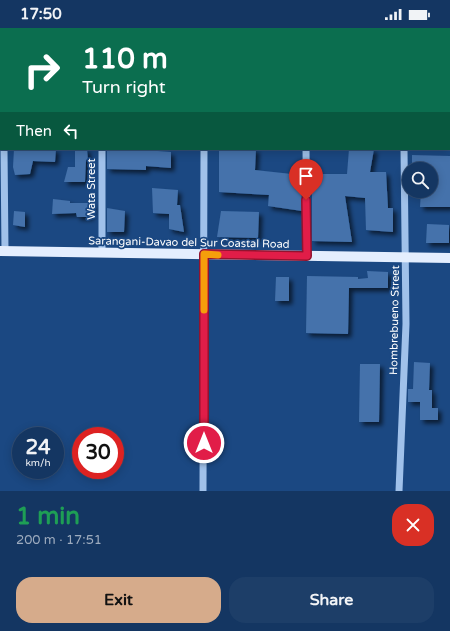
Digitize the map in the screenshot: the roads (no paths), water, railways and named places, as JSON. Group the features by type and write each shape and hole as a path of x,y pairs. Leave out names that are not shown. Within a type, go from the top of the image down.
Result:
{"main road":[{"name":"Sarangani-Davao del Sur Coastal Road","path":"3,251 450,258"}],"street":[{"path":"3,251 4,150"},
{"name":"Wata Street","path":"102,150 102,253"},
{"path":"203,491 204,150"},
{"path":"306,150 307,256"},
{"name":"Hombrebueno Street","path":"399,491 406,324 404,150"}]}
